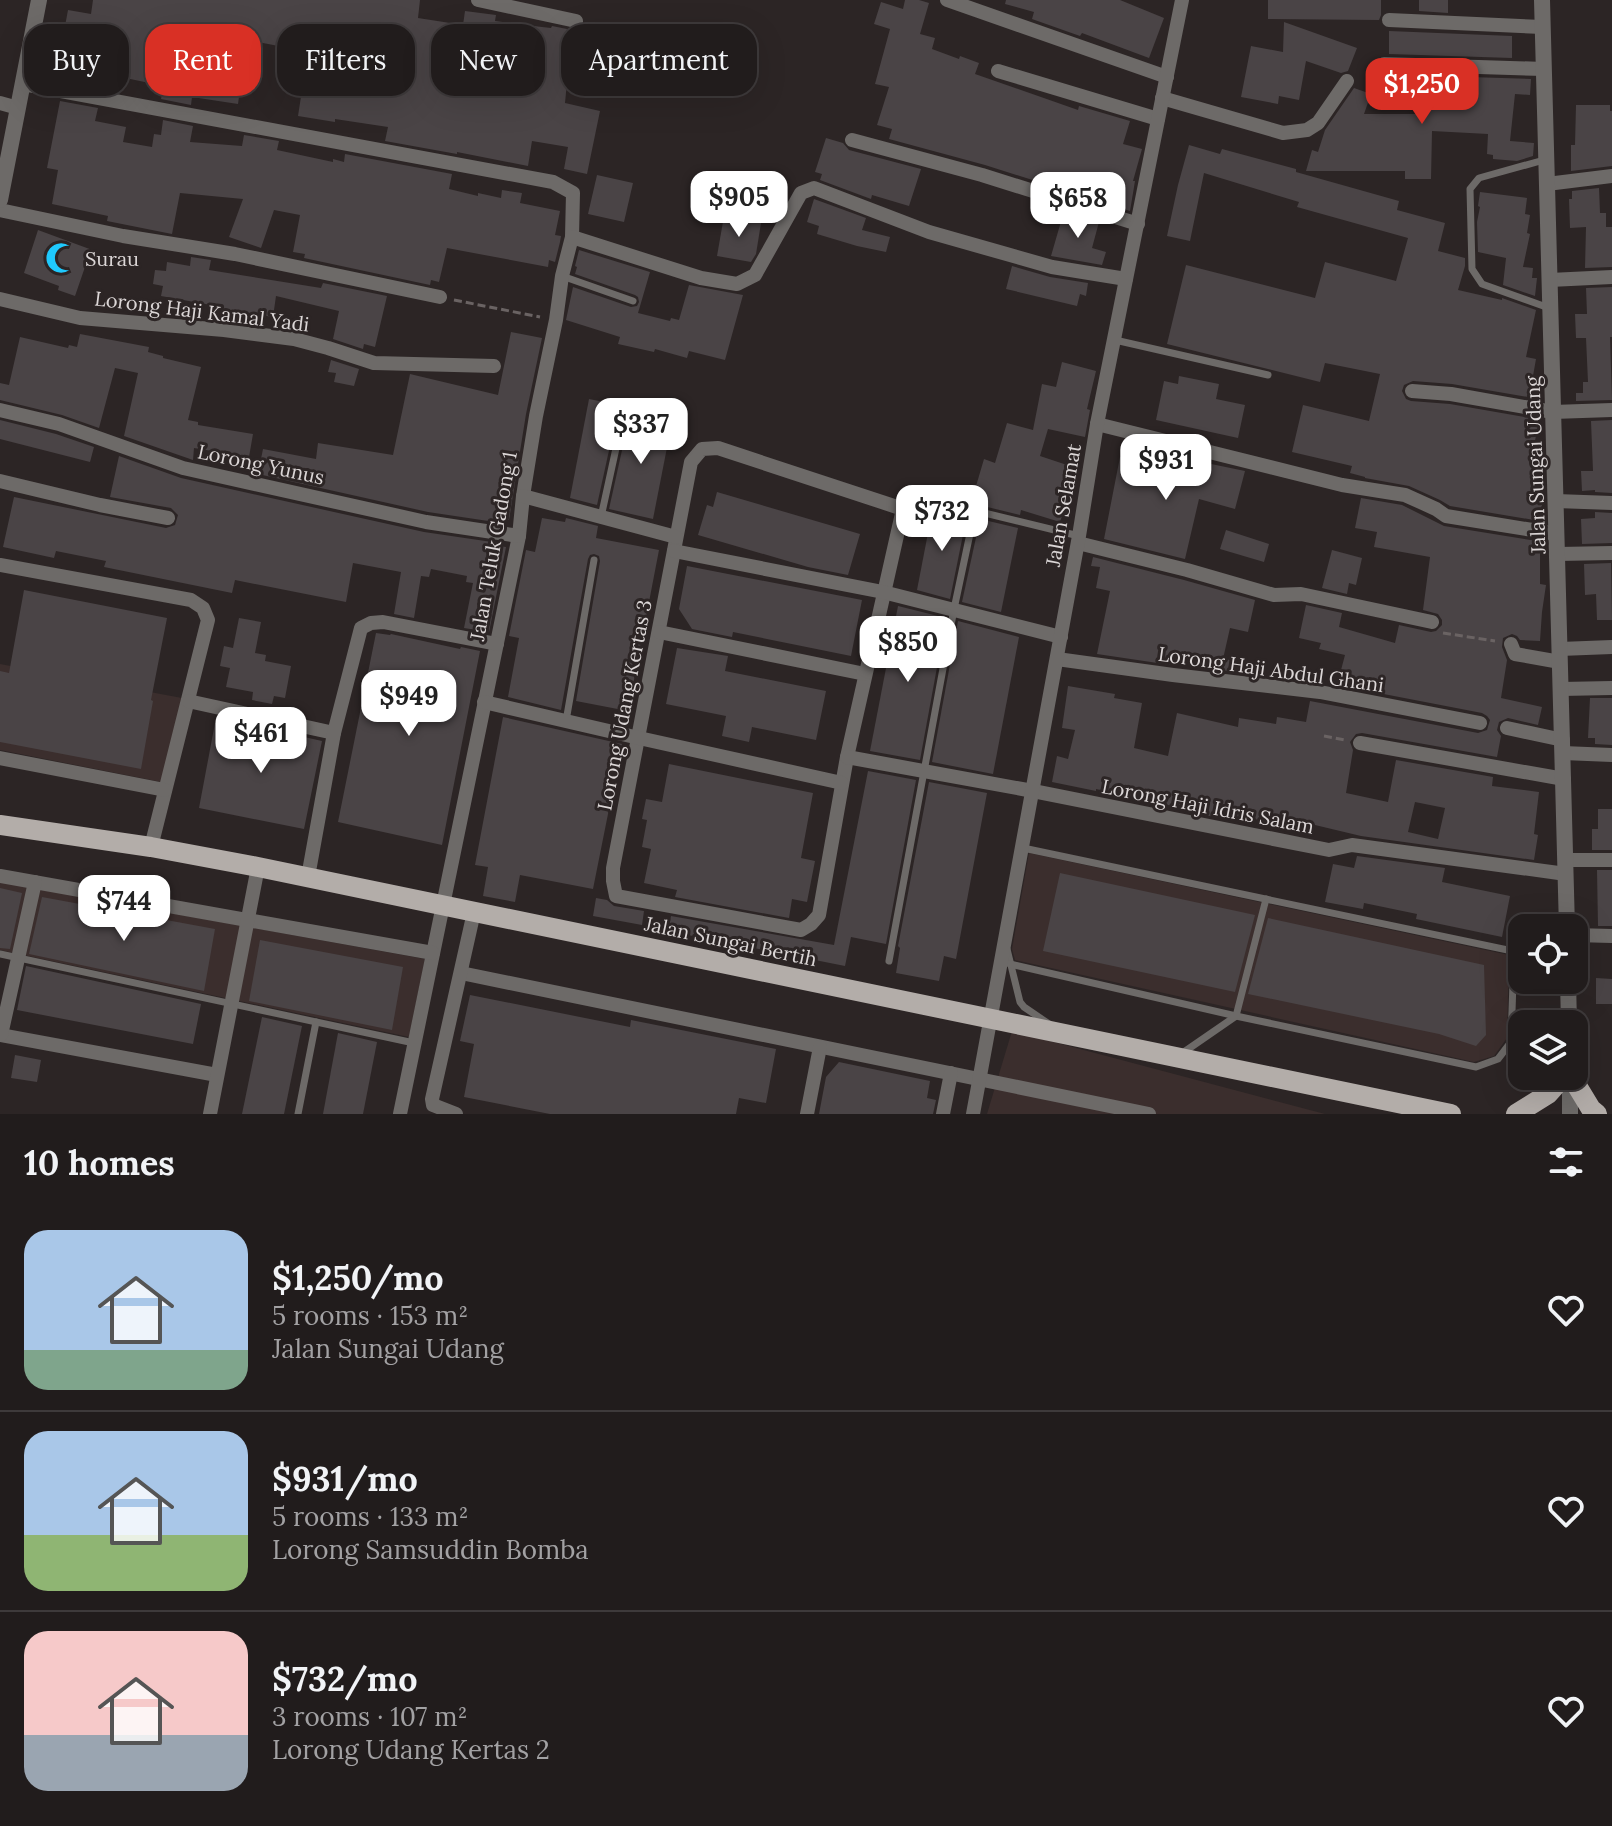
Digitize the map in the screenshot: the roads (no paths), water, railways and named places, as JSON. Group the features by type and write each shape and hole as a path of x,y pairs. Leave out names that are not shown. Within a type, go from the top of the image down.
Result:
{"main road":[{"name":"Jalan Sungai Bertih","path":"0,825 151,847 258,867 1451,1114"},
{"path":"1516,1114 1553,1090"},
{"path":"1578,1090 1597,1114"}],"street":[{"path":"0,200 39,0"},
{"path":"478,0 576,21"},
{"path":"947,0 1167,77"},
{"name":"Jalan Selamat","path":"973,1114 1097,424 1182,0"},
{"name":"Jalan Sungai Udang","path":"1542,0 1567,914"},
{"path":"1389,20 1542,27"},
{"path":"1384,64 1544,69"},
{"path":"998,71 1158,119"},
{"path":"1162,98 1283,133 1307,130 1318,123 1347,81"},
{"name":"Jalan Teluk Gadong 1","path":"23,84 553,182 573,193 572,237 536,416 519,536 400,1114"},
{"path":"0,103 18,108"},
{"path":"852,140 982,175 1138,224"},
{"path":"1547,184 1612,176"},
{"path":"572,237 701,278 737,284 755,275 801,193 814,188 929,232 1052,267 1126,279"},
{"path":"0,210 123,236 235,254 440,297"},
{"path":"1550,280 1612,277"},
{"name":"Lorong Haji Kamal Yadi","path":"0,299 80,318 294,339 374,363 494,366"},
{"path":"1412,391 1451,394 1553,412 1612,410"},
{"name":"Lorong Yunus","path":"0,410 59,424 183,468 426,522 519,536"},
{"path":"1097,424 1342,485 1405,495 1446,516 1557,534"},
{"name":"Lorong Udang Kertas 3","path":"842,783 819,915 801,930 616,896 613,868 691,462 702,449 718,448 903,509"},
{"path":"0,481 168,518"},
{"path":"523,496 601,517 675,544 1061,637"},
{"path":"1556,501 1612,503"},
{"path":"484,702 842,783 903,509"},
{"path":"1078,539 1274,595 1301,594 1432,622"},
{"path":"1558,554 1612,553"},
{"path":"0,565 191,600 203,608 208,620 151,847"},
{"path":"308,877 334,733 361,628 383,622 497,644"},
{"path":"659,632 865,674"},
{"path":"1511,644 1515,654 1560,656 1612,647"},
{"name":"Lorong Haji Abdul Ghani","path":"1057,659 1320,692 1480,723"},
{"path":"1561,689 1612,688"},
{"path":"188,701 334,733"},
{"path":"1507,728 1563,746 1612,755"},
{"path":"1360,743 1564,779"},
{"name":"Lorong Haji Idris Salam","path":"847,757 1329,850 1352,845 1566,867 1612,860"},
{"path":"0,758 165,790"},
{"path":"210,1114 258,867"},
{"path":"0,876 433,953"},
{"path":"35,882 0,1035 217,1075"},
{"path":"456,1114 433,1105 432,1099 474,912"},
{"path":"1588,935 1612,936"},
{"path":"461,973 1149,1114"},
{"path":"807,1114 820,1047"},
{"path":"943,1114 951,1073"},
{"path":"1569,1090 1570,1114"}],"lane":[{"path":"1546,160 1479,178 1470,189 1471,248 1472,269 1482,284 1550,308"},
{"path":"562,276 633,301"},
{"path":"1115,340 1268,375"},
{"path":"601,517 625,407"},
{"path":"903,509 914,500 927,499 1078,539"},
{"path":"889,961 975,510"},
{"path":"566,721 594,560"},
{"path":"1023,848 1508,950"},
{"path":"1176,1057 1236,1016 1266,899"},
{"path":"1005,943 1020,1002 1065,1034"},
{"path":"0,954 414,1043"},
{"path":"1010,964 1476,1067 1498,1059 1511,1042 1515,994"},
{"path":"298,1114 316,1022"}],"place":[{"name":"Surau","path":"61,258"}]}
